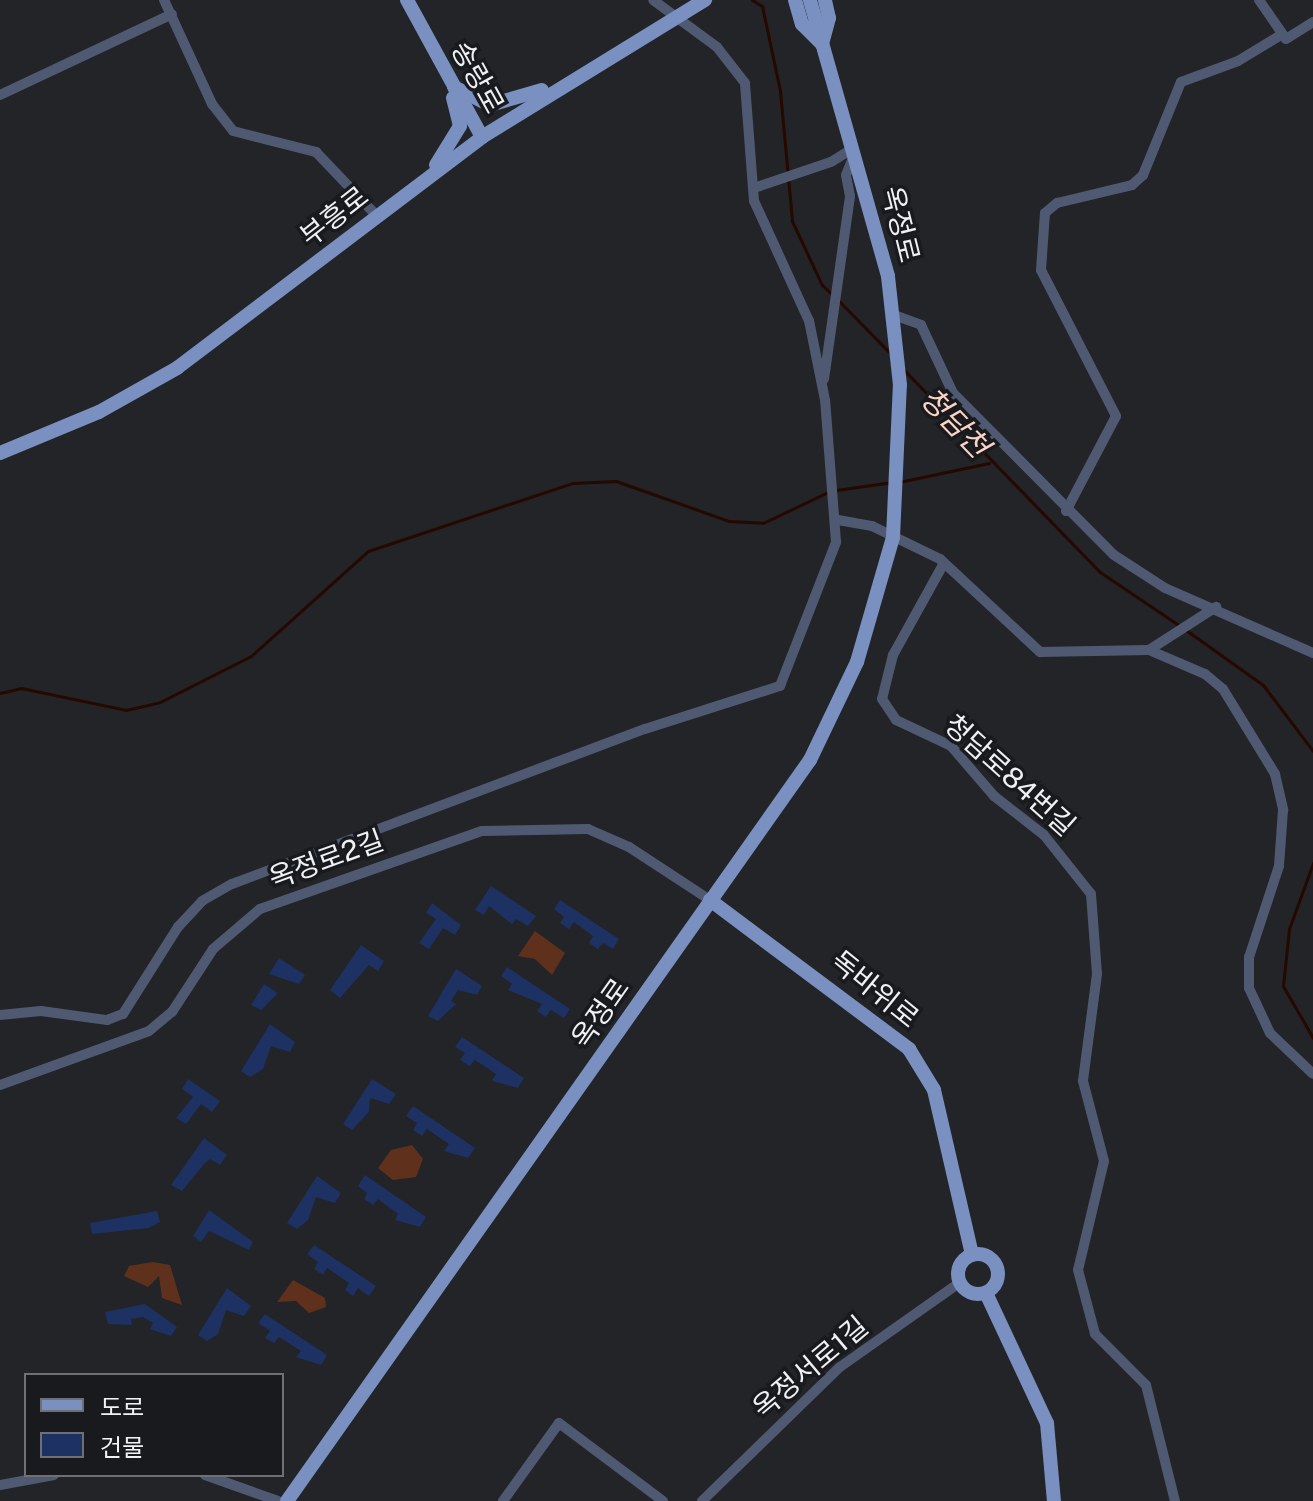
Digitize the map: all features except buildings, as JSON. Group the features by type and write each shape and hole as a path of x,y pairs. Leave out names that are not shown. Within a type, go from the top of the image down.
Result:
{"main road":[{"name":"송랑로","path":"407,0 482,137"},
{"path":"795,0 802,24 822,44 829,18 825,0"},
{"name":"옥정로","path":"287,1501 810,760 857,662 894,531 898,467 894,321 854,151 810,0"},
{"name":"부흥로","path":"0,453 99,412 177,368 482,137 565,82 699,4"},
{"path":"425,180 460,126 436,53"},
{"path":"454,87 490,105 565,82"},
{"name":"독바위로","path":"710,900 909,1049 934,1090 972,1255"},
{"path":"972,1255 991,1259 998,1270 986,1293 968,1292 959,1283 961,1263 972,1255"},
{"path":"986,1293 1047,1423 1054,1501"}],"street":[{"path":"164,0 212,104 233,131 316,152 377,216"},
{"path":"0,1015 41,1011 107,1020 123,1014 178,927 202,901 232,884 645,729 780,686 832,560 837,515 830,474 823,389 809,321 769,243 745,83 717,47 653,0"},
{"path":"1259,0 1281,35"},
{"path":"0,95 172,14"},
{"path":"1066,511 1116,416 1041,270 1045,213 1057,203 1132,185 1143,175 1181,82 1238,61 1281,35 1296,36 1313,22"},
{"path":"758,185 854,151"},
{"path":"823,389 846,226 846,175 854,151"},
{"path":"894,321 921,325 953,393 1066,511 1146,577 1211,610 1313,653"},
{"path":"837,515 894,531 944,563 1040,652 1153,648 1205,674 1223,689 1275,774 1283,810 1279,866 1249,957 1249,988 1270,1033 1313,1074"},
{"name":"청담로84번길","path":"944,563 893,655 882,691 885,707 896,720 945,741 994,796 1044,835 1082,878 1094,910 1097,974 1083,1081 1104,1167 1078,1270 1090,1325 1149,1393 1175,1501"},
{"path":"1153,648 1211,610"},
{"name":"옥정로2길","path":"0,1085 149,1031 172,1012 213,949 260,909 482,831 588,829 629,847 710,900"},
{"name":"옥정서로1길","path":"702,1501 840,1367 959,1283"},
{"path":"503,1501 559,1423 663,1501"},
{"path":"0,1485 43,1477"},
{"path":"211,1477 278,1501"}],"shaded area":[{"path":"535,931 565,953 552,975 535,959 518,956"},
{"path":"412,1145 423,1159 416,1177 393,1180 378,1168 391,1150"},
{"path":"153,1262 170,1265 182,1305 162,1298 159,1276 148,1287 124,1276 129,1266"},
{"path":"293,1280 325,1298 326,1307 309,1313 296,1301 277,1302"}],"waterway":[{"name":"청담천","path":"752,0 762,6 780,91 792,221 822,285 834,296"},
{"name":"청담천","path":"839,301 890,353"},
{"name":"청담천","path":"905,371 1100,572 1180,626"},
{"path":"899,482 989,463"},
{"path":"0,693 21,688 126,710 160,702 251,656 368,551 573,483 616,481 729,521 763,523 828,492"},
{"path":"836,490 892,482"},
{"name":"청담천","path":"1186,630 1263,685 1313,751"},
{"name":"청담천","path":"1313,863 1289,929 1283,986 1313,1038"}]}
